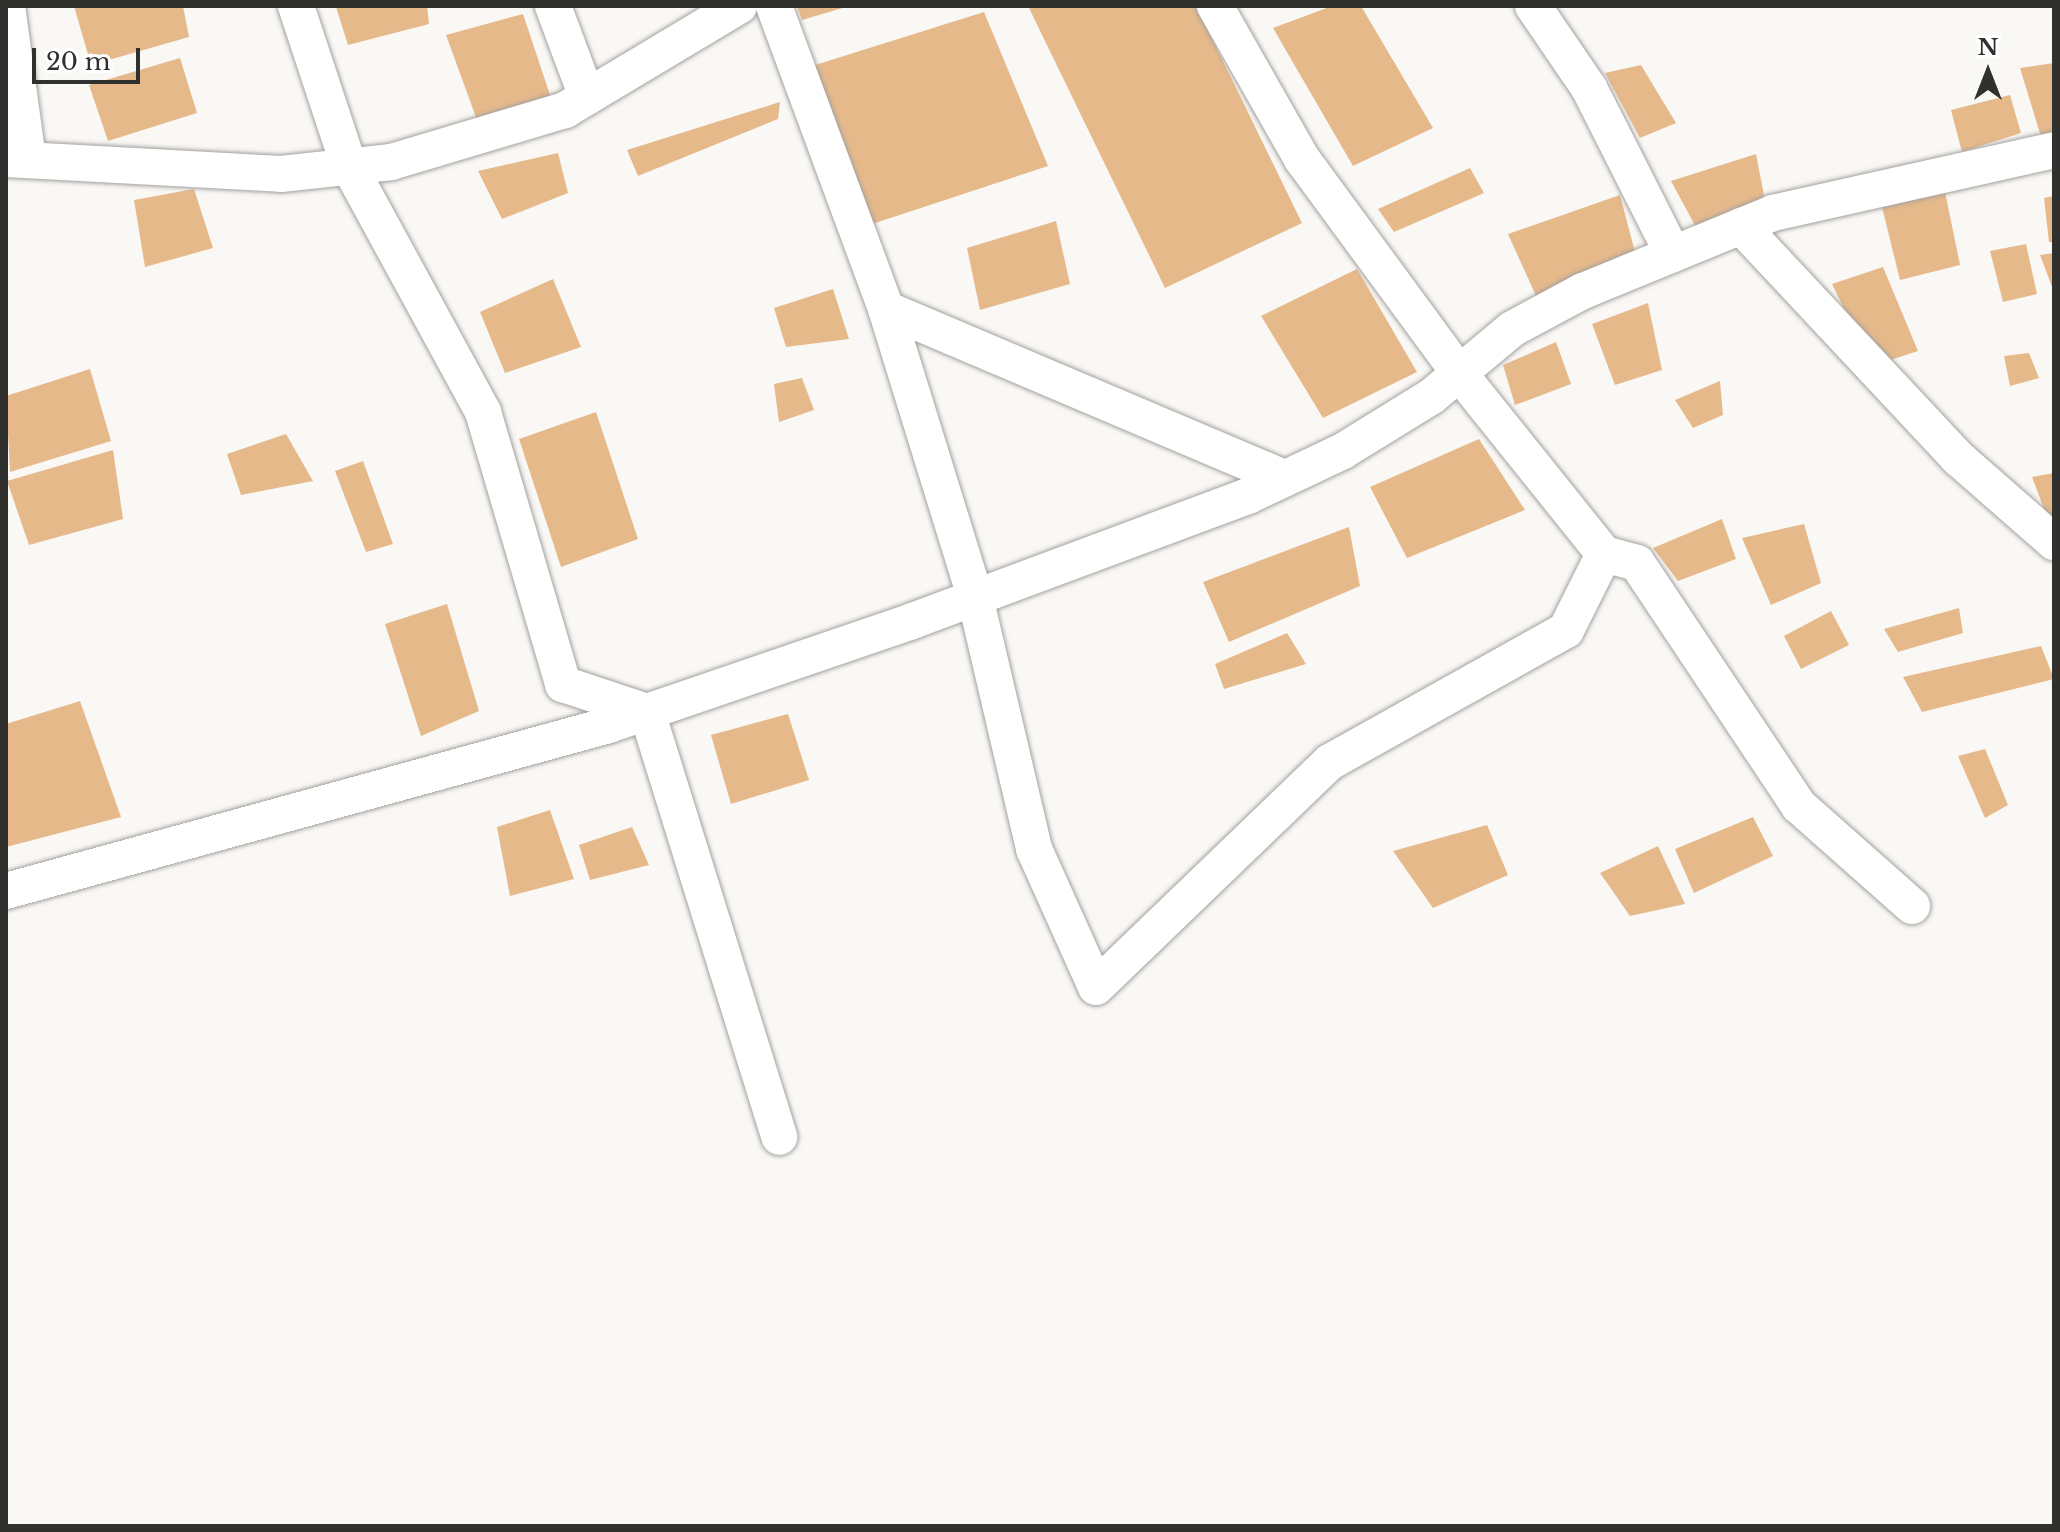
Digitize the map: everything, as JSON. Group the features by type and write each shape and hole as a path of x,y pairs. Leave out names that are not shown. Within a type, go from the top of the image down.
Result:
{"street":[{"path":"7,6 17,159 281,174 405,157 587,97 739,6"},
{"path":"296,6 349,166 483,412 563,684 647,712"},
{"path":"553,6 587,97"},
{"path":"774,6 886,309 975,597 1034,849 1096,987 1330,762 1566,630 1604,554"},
{"path":"1215,6 1302,159 1459,373 1604,554 1637,563 1799,806 1912,906"},
{"path":"1533,6 1589,88 1673,254"},
{"path":"6,891 647,712 975,597 1285,478 1343,451 1459,373 1512,329 1673,254 1741,226 2054,150"},
{"path":"1741,226 1958,458 2054,542"},
{"path":"886,309 1285,478"},
{"path":"647,712 779,1137"}],"building":[{"path":"74,6 183,6 189,37 91,65"},
{"path":"427,6 429,24 348,45 336,7"},
{"path":"797,6 846,6 846,7 802,20"},
{"path":"1028,6 1196,6 1302,223 1165,288"},
{"path":"1332,6 1361,6 1433,128 1353,166 1273,28"},
{"path":"984,12 1048,166 860,228 812,66"},
{"path":"523,14 552,101 477,120 446,35"},
{"path":"180,58 197,113 108,141 89,85"},
{"path":"2054,63 2054,136 2042,140 2020,68"},
{"path":"1641,65 1676,123 1640,138 1605,73"},
{"path":"2010,95 2021,133 1962,152 1951,110"},
{"path":"780,102 778,119 638,176 627,150"},
{"path":"558,153 568,193 502,219 478,171"},
{"path":"1756,154 1765,200 1698,231 1671,181"},
{"path":"1470,168 1484,193 1394,232 1378,209"},
{"path":"1943,182 1960,265 1900,280 1879,195"},
{"path":"194,189 213,248 145,267 134,200"},
{"path":"1620,195 1636,256 1537,298 1508,234"},
{"path":"2054,196 2054,242 2049,242 2044,198"},
{"path":"1056,221 1070,284 980,310 967,248"},
{"path":"2026,244 2037,294 2003,302 1990,251"},
{"path":"2054,253 2054,292 2040,255"},
{"path":"1883,267 1918,351 1872,366 1832,284"},
{"path":"1357,269 1417,372 1323,418 1261,316"},
{"path":"553,279 581,347 505,373 480,312"},
{"path":"833,289 849,339 786,347 774,308"},
{"path":"1648,303 1662,370 1615,385 1592,324"},
{"path":"1556,342 1571,384 1515,405 1503,365"},
{"path":"2029,353 2039,378 2010,386 2004,356"},
{"path":"90,369 111,441 10,472 6,396"},
{"path":"802,378 814,410 779,422 774,384"},
{"path":"1720,381 1723,415 1693,428 1675,400"},
{"path":"596,412 638,539 561,567 519,439"},
{"path":"286,434 313,481 241,495 227,454"},
{"path":"1479,439 1525,510 1407,558 1370,487"},
{"path":"113,450 123,519 29,545 7,481"},
{"path":"363,461 393,544 366,552 335,471"},
{"path":"2054,473 2054,535 2032,477"},
{"path":"1722,519 1736,559 1678,581 1653,548"},
{"path":"1804,524 1821,583 1771,605 1742,538"},
{"path":"1349,527 1360,586 1229,642 1203,582"},
{"path":"447,604 479,711 421,736 385,624"},
{"path":"1959,608 1963,633 1898,652 1884,629"},
{"path":"1831,611 1849,645 1801,669 1784,636"},
{"path":"1287,633 1306,664 1224,689 1215,664"},
{"path":"2041,646 2054,679 1922,712 1903,677"},
{"path":"80,701 121,817 6,847 6,724"},
{"path":"788,714 809,780 731,804 711,735"},
{"path":"1985,749 2008,805 1985,818 1958,756"},
{"path":"550,810 574,879 510,896 497,827"},
{"path":"1753,817 1773,856 1694,893 1675,849"},
{"path":"1487,825 1508,875 1433,908 1393,851"},
{"path":"632,827 649,865 590,880 579,845"},
{"path":"1658,846 1685,904 1630,916 1600,873"}]}
